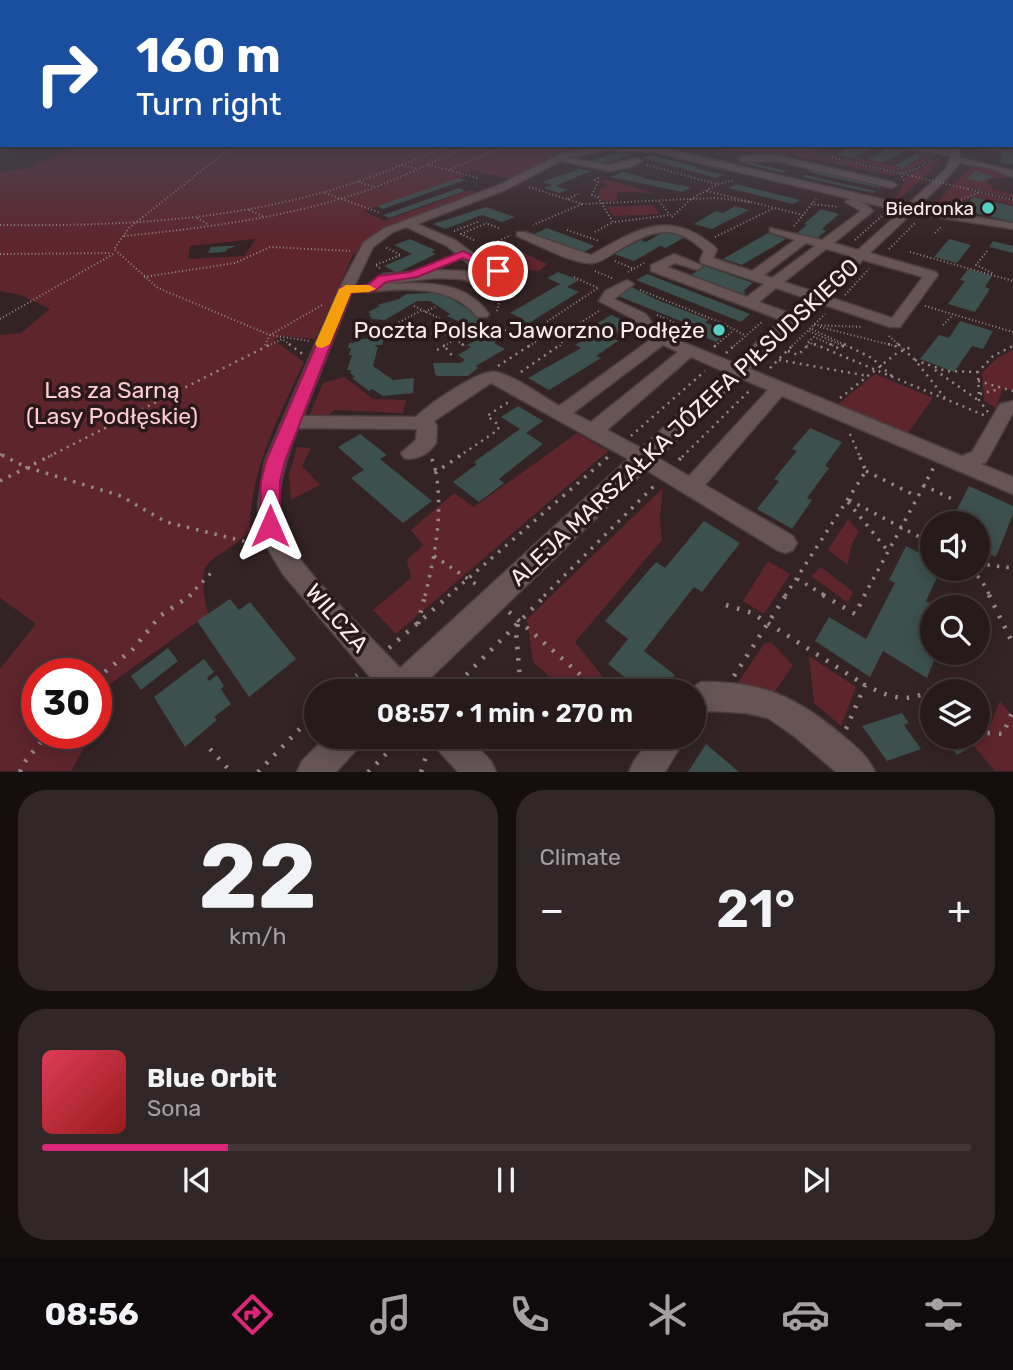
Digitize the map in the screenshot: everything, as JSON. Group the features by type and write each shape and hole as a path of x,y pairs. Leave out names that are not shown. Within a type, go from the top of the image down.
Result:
{"street":[{"name":"WILCZA","path":"389,679 291,566 275,540 270,526 271,481 275,461 323,341 363,252 375,239 406,223 502,188 538,169"},
{"name":"WILCZA","path":"742,169 786,179 828,194 860,197 910,209 1013,226"},
{"path":"786,169 892,187"},
{"path":"786,179 803,169"},
{"path":"823,169 892,187"},
{"path":"856,169 884,175 894,181 892,187"},
{"name":"ALEJA MARSZAŁKA JÓZEFA PIŁSUDSKIEGO","path":"411,679 910,209 943,169"},
{"path":"748,303 868,211 862,206 828,194 756,178 759,173"},
{"path":"860,197 892,187"},
{"path":"406,223 458,247 453,258"},
{"path":"519,233 585,259 594,259 653,227 665,226 696,236 711,250 701,263 679,277"},
{"path":"774,230 931,275 895,324 754,276 701,263 674,258 656,268 792,319"},
{"path":"754,276 803,239"},
{"path":"371,289 383,278 412,275 457,274 489,285 506,277 504,273 453,258 412,275"},
{"path":"620,281 606,302 642,317 649,332 661,340 1013,486"},
{"path":"346,289 442,288 476,304 491,316"},
{"path":"560,414 661,340"},
{"path":"593,431 689,351"},
{"path":"421,423 432,412 500,384 667,472 785,543"},
{"path":"691,486 779,389"},
{"path":"964,464 979,457 1009,419"},
{"path":"291,422 421,423 427,426 426,443 411,453"},
{"path":"708,700 776,706 838,750 859,772"},
{"path":"313,772 335,749"},
{"path":"448,749 480,772"},
{"path":"645,772 662,749"}],"path":[{"path":"115,253 122,236 133,224 203,169"},
{"path":"0,226 133,224 196,218 249,210 325,192 391,169"},
{"path":"122,236 265,217 376,187 417,169"},
{"path":"445,169 477,178"},
{"path":"666,169 718,184"},
{"path":"883,169 1013,200"},
{"path":"900,173 918,169"},
{"path":"595,232 613,222 671,215 691,199 718,184 759,173"},
{"path":"892,187 905,178 900,173"},
{"path":"606,174 595,180 598,182 592,192 613,222"},
{"path":"950,186 960,176"},
{"path":"358,182 376,187"},
{"path":"521,184 582,204 691,199 709,201 716,197 743,204 750,202"},
{"path":"707,191 803,215 828,194"},
{"path":"325,192 381,213"},
{"path":"955,205 958,201 980,192"},
{"path":"567,199 578,194"},
{"path":"659,201 671,215"},
{"path":"533,226 582,204"},
{"path":"704,243 737,224 751,222 774,208"},
{"path":"249,210 265,217"},
{"path":"196,218 209,225"},
{"path":"438,237 480,219 501,229"},
{"path":"474,240 461,234 487,223"},
{"path":"458,226 469,230"},
{"path":"567,230 609,251 609,259 634,269"},
{"path":"498,241 519,233"},
{"path":"379,243 401,254 374,265 395,277"},
{"path":"144,276 235,263 270,247 363,252"},
{"path":"987,251 976,265 1000,277"},
{"path":"910,252 1013,281"},
{"path":"0,319 115,253"},
{"path":"0,254 115,253 158,288 282,339 323,341"},
{"path":"538,339 545,323 598,288 620,281 651,259"},
{"path":"574,277 598,288"},
{"path":"620,281 722,323 746,336"},
{"path":"492,328 491,316 502,291"},
{"path":"262,347 270,335 329,302"},
{"path":"911,302 1013,332"},
{"path":"500,384 481,377 538,339 569,330 611,304"},
{"path":"462,679 836,304"},
{"path":"414,306 469,333"},
{"path":"435,307 394,324 393,331 398,329 463,336"},
{"path":"943,325 954,315"},
{"path":"437,350 486,326 538,339"},
{"path":"811,328 866,327"},
{"path":"788,351 798,355 814,337 840,349 843,346 811,328"},
{"path":"811,328 905,349 947,400"},
{"path":"811,328 849,345 881,365 895,379"},
{"path":"418,624 434,555 441,502 436,471 498,430 499,425 487,415 500,384 559,348 569,330"},
{"path":"716,354 713,347 733,331"},
{"path":"521,336 526,340 527,348"},
{"path":"0,481 282,339"},
{"path":"282,339 315,363"},
{"path":"459,342 466,347"},
{"path":"810,343 992,418 979,400 932,368 915,360"},
{"path":"826,409 881,365 914,346"},
{"path":"932,368 954,374 978,372 993,356 1013,346"},
{"path":"446,348 453,357"},
{"path":"779,360 868,376"},
{"path":"978,372 979,400"},
{"path":"978,381 1013,391"},
{"path":"978,394 1004,388"},
{"path":"847,426 866,471 917,496"},
{"path":"0,454 26,467 121,496 166,522 247,542"},
{"path":"797,579 855,614 940,454"},
{"path":"708,700 768,624 866,471"},
{"path":"923,485 957,501"},
{"path":"848,500 920,537"},
{"path":"848,500 888,551"},
{"path":"990,565 1013,568"},
{"path":"112,666 133,649 160,616 186,600 211,573"},
{"path":"982,581 1013,641"},
{"path":"726,605 752,613 865,685 900,701 920,697"},
{"path":"519,621 516,632 520,679"},
{"path":"519,621 585,679"},
{"path":"352,679 358,674"},
{"path":"838,750 865,685"},
{"path":"990,733 1003,734 1013,710"},
{"path":"258,772 304,724"},
{"path":"20,772 35,749"},
{"path":"210,749 231,772"},
{"path":"368,772 392,749"},
{"path":"421,772 434,749"}],"green space":[{"name":"Las za Sarną (Lasy Podłęskie)","path":"19,169 535,169 513,180 473,170 459,174 465,177 364,211 384,221 470,190 478,193 389,225 353,255 315,339 283,336 274,340 304,362 260,464 251,508 250,531 217,556 205,569 203,579 208,614 112,683 112,658 21,658 21,749 83,749 71,771 0,771 0,669 36,624 0,598 0,335 21,333 50,309 21,295 0,291 0,173","holes":["256,239 244,256 188,259 190,246"]},
{"path":"861,169 879,169 892,172 895,176"},
{"path":"933,169 892,203 907,179 905,176 913,175 907,173"},
{"path":"969,169 989,169 1013,177 990,179 987,183 991,184 992,189 1013,194 1013,198 969,188 968,190 1013,201 1013,205 972,196 960,206 954,205 950,209 954,211 952,214 931,208"},
{"path":"605,179 654,193 617,192 617,201 604,201 598,197 600,188 608,186 602,181"},
{"path":"653,205 660,214 613,216 607,207"},
{"path":"505,249 524,253 547,264 539,271 511,269 503,267 506,262 488,255"},
{"path":"1013,350 1013,391 1003,388 996,408 984,401 982,373 997,358"},
{"path":"875,374 933,398 907,434 836,406"},
{"path":"345,377 373,399 406,400 403,413 334,410 326,417 309,416 323,383"},
{"path":"577,433 608,451 396,634 373,610 411,578 407,560 423,545 411,530 454,493 474,507"},
{"path":"297,447 311,448 302,466 320,485 291,500 289,475"},
{"path":"663,488 660,518 662,540 575,642 604,679 552,679 533,662 527,619"},
{"path":"848,519 859,531 851,546 848,565 828,550"},
{"path":"768,561 790,574 764,614 743,601"},
{"path":"821,567 853,592 848,603 811,576"},
{"path":"771,642 793,665 771,697 733,690 764,644"},
{"path":"809,656 856,687 841,726 814,703"},
{"path":"1000,701 1013,717 1013,771 995,771 976,749 990,749 990,726"}],"building":[{"path":"580,169 591,171 555,186 568,190 559,193 544,188 552,185 542,182"},
{"path":"683,169 699,169 724,175 716,178"},
{"path":"767,169 786,171 783,173"},
{"path":"819,169 885,184 879,188 808,172"},
{"path":"975,171 994,177 984,182 967,179"},
{"path":"623,172 691,187 682,192 611,177"},
{"path":"805,175 876,191 873,193 802,177"},
{"path":"459,178 465,180 383,209 377,206"},
{"path":"736,184 800,200 793,204 728,188"},
{"path":"459,188 465,191 389,218 383,215"},
{"name":"Biedronka","path":"973,197 1013,206 1013,222 962,210"},
{"path":"735,206 749,210 712,229 694,224 716,211 723,213"},
{"path":"486,207 515,217 502,222 482,215 445,229 433,224"},
{"path":"821,209 839,214 822,229 826,231 816,239 797,233 807,225 804,224"},
{"path":"547,228 595,246 582,253 534,234"},
{"path":"665,231 685,237 666,248 660,246 634,261 614,254 641,240 646,242"},
{"path":"768,233 786,239 742,265 723,259"},
{"path":"410,239 435,250 432,252 436,254 397,273 384,266 412,254 394,245"},
{"path":"949,239 971,245 957,263 934,257"},
{"path":"993,241 1013,246 1013,253 989,247"},
{"path":"237,246 225,252 208,253 211,247"},
{"path":"705,266 753,283 743,291 746,292 744,294 691,278 694,276 691,275"},
{"path":"968,269 992,276 985,287 990,289 975,312 948,304 965,281 960,280"},
{"path":"558,272 579,280 567,287 579,292 529,323 519,321 523,319 510,313 560,284 547,278"},
{"path":"647,274 750,314 741,322 636,280"},
{"path":"632,287 709,320 705,322 727,333 716,342 693,332 696,329 683,322 618,296"},
{"path":"406,294 444,294 485,320 471,327 447,316 450,314 430,301 417,301 385,320 372,319 368,312 380,306 377,305 399,299"},
{"path":"611,315 631,324 610,337 618,341 596,356 601,358 549,390 528,378 581,348 575,345 598,332 590,328"},
{"path":"960,321 993,331 983,349 972,346 954,372 920,359 939,335 949,338"},
{"path":"368,335 385,335 382,345 375,347 378,347 373,366 393,380 414,378 413,393 383,396 372,389 369,391 352,378 355,377 350,373 351,370 347,370 352,355 349,355 349,343 354,343 356,339 366,339"},
{"path":"487,335 505,349 476,366 478,368 468,376 435,374 433,363 460,363 465,360 458,355 471,347 467,345"},
{"path":"518,406 543,421 526,433 543,444 499,479 504,483 479,502 453,482 477,464 474,462 520,429 501,417"},
{"path":"810,428 842,442 825,466 829,468 807,498 812,500 792,529 757,509 779,481 774,479 797,451 792,449"},
{"path":"360,434 387,455 380,459 432,501 403,523 351,478 364,470 338,447"},
{"path":"969,486 1013,506 1013,514 996,557 990,554 990,511 956,511"},
{"path":"704,521 740,543 702,592 694,587 644,651 675,675 672,679 627,679 608,664 628,639 605,621 656,562 665,568"},
{"path":"906,546 920,553 920,581 935,581 929,595 920,595 920,665 932,665 927,678 883,651 870,677 815,641 829,617 866,639 895,583 889,580"},
{"path":"230,599 239,610 250,602 296,659 249,697 197,621"},
{"path":"168,648 178,661 141,690 131,676"},
{"path":"204,659 214,672 207,678 209,681 217,675 224,686 221,689 231,704 214,717 217,720 185,747 154,697"},
{"path":"902,713 909,723 904,725 921,749 887,761 862,726"},
{"path":"706,744 739,772 688,772 703,749 706,749"},
{"path":"952,749 967,749 957,755"}],"slow traffic":[{"path":"322,344 346,289 369,289"}],"place":[{"name":"Biedronka","path":"988,208"},
{"name":"Poczta Polska Jaworzno Podłęże","path":"719,330"}],"route":[{"path":"270,526 269,505 275,461 346,289 371,289 383,278 412,275 463,254 498,271"}]}
